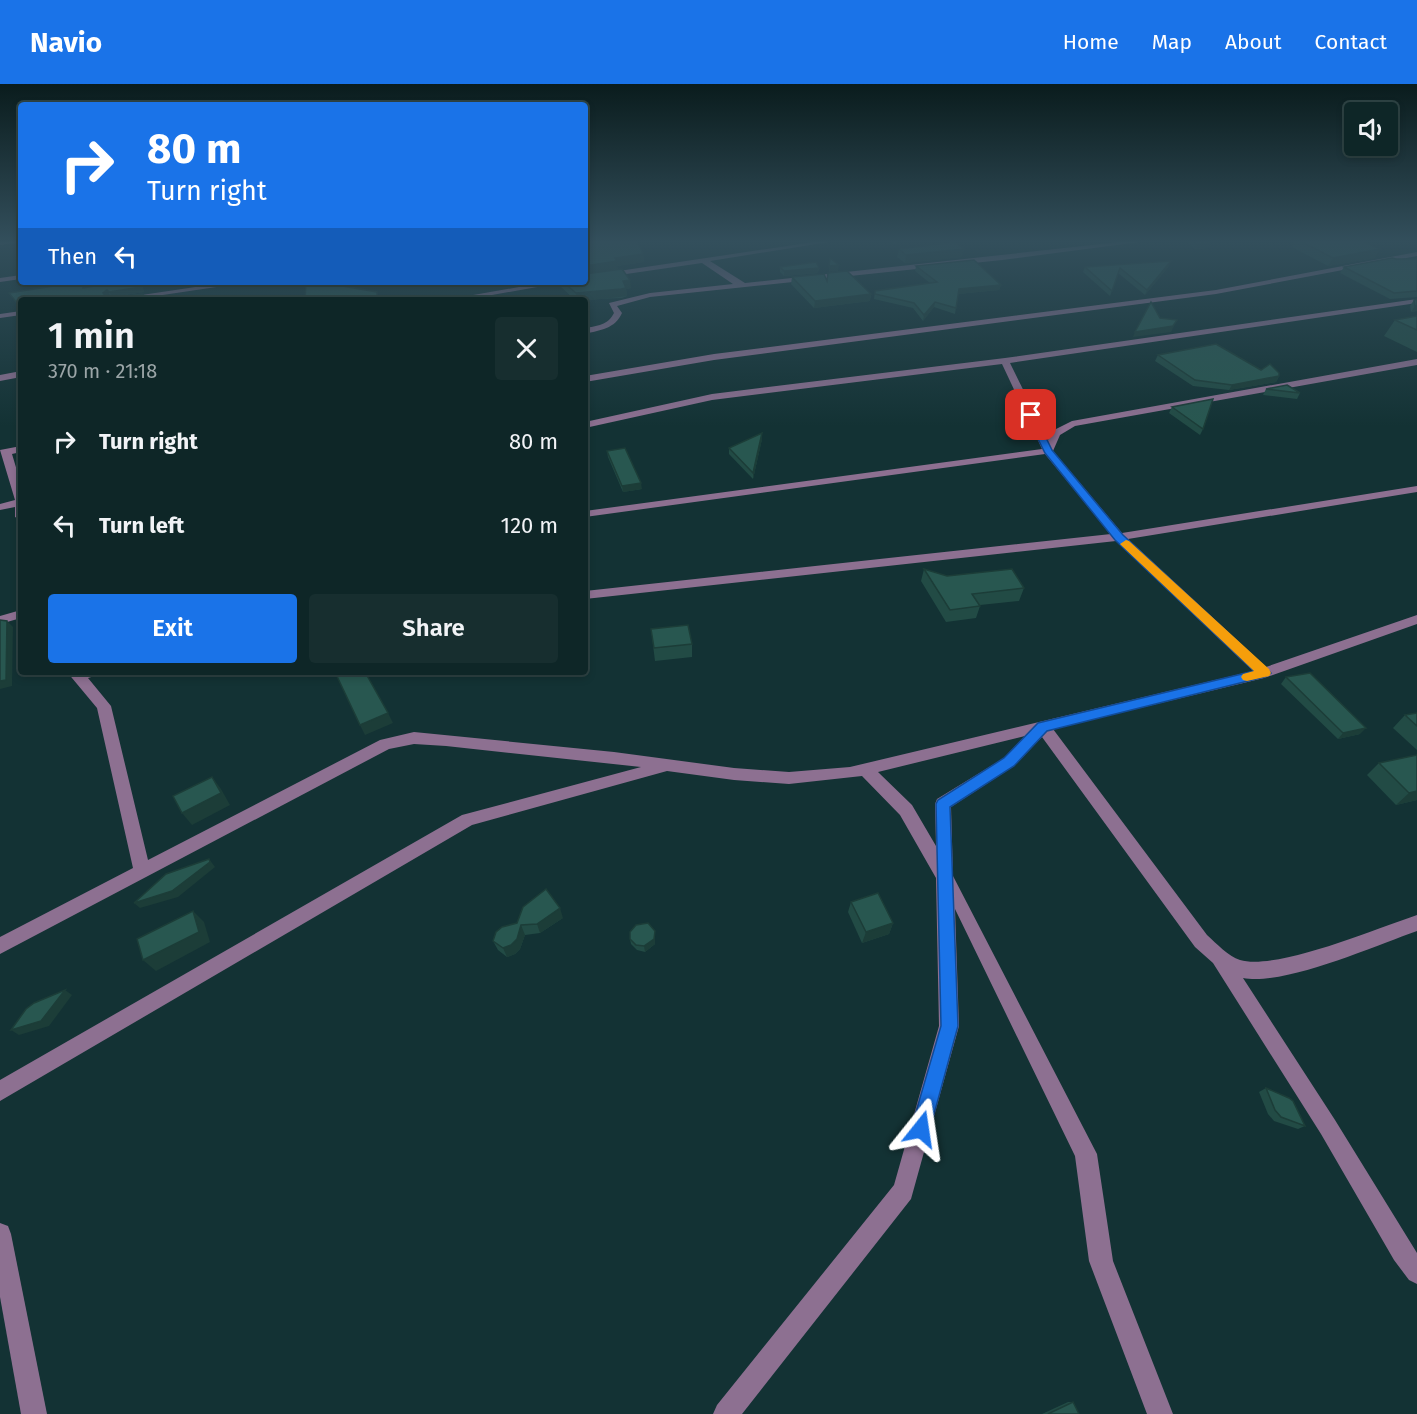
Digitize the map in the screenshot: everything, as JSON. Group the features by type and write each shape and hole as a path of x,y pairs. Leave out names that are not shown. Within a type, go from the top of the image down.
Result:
{"street":[{"path":"588,330 609,325 616,320 618,313 612,305 618,302"},
{"path":"588,379 714,357 1138,302"},
{"path":"588,424 712,397 1005,361 1403,302"},
{"path":"0,316 18,313"},
{"path":"1005,361 1048,451 1119,537 1264,673"},
{"path":"1048,451 1056,433 1072,424 1417,362"},
{"path":"0,378 18,375"},
{"path":"18,449 3,452 18,494"},
{"path":"588,514 1048,451"},
{"path":"588,595 1119,537 1417,489"},
{"path":"0,507 18,503"},
{"path":"0,620 18,615"},
{"path":"0,946 142,869 385,744 414,738 446,740 789,778 850,773 1264,673 1417,620"},
{"path":"83,675 104,706 142,869"},
{"path":"726,1414 903,1191 950,1026 943,874 943,804 1009,762 1043,727"},
{"path":"1043,727 1201,941 1221,960 1328,1127 1402,1252 1417,1272"},
{"path":"0,1091 468,820 670,765"},
{"path":"866,770 906,810 962,906 1086,1154 1101,1262 1160,1414"},
{"path":"1221,960 1245,971 1269,971 1288,967 1417,923"},
{"path":"0,1234 34,1414"}],"building":[{"path":"910,302 935,302 924,315 914,303"},
{"path":"935,302 957,302 956,308"},
{"path":"1151,302 1160,318 1177,320 1173,326 1135,332"},
{"path":"1417,316 1417,330 1395,320"},
{"path":"1216,344 1261,370 1270,364 1279,376 1232,385 1195,380 1158,355"},
{"path":"1287,385 1300,393 1266,389"},
{"path":"1213,399 1203,429 1172,407"},
{"path":"762,433 753,473 729,448"},
{"path":"625,448 641,483 622,486 607,451"},
{"path":"924,569 947,576 1012,569 1024,588 972,594 980,606 950,610"},
{"path":"0,620 7,621 6,680 0,681"},
{"path":"688,625 692,644 654,648 651,629"},
{"path":"1310,673 1366,728 1343,733 1286,677"},
{"path":"336,675 367,675 388,713 360,725"},
{"path":"1417,713 1417,726 1405,715"},
{"path":"1417,755 1417,791 1409,793 1379,763"},
{"path":"212,777 221,793 182,813 173,796"},
{"path":"209,859 210,862 172,891 134,903 166,874"},
{"path":"546,889 560,908 537,924 521,925 517,939 511,945 503,948 493,941 496,932 502,927 517,923 523,907"},
{"path":"878,893 893,923 866,932 851,902"},
{"path":"193,911 199,932 143,960 137,939"},
{"path":"648,923 655,931 654,939 644,946 636,945 630,939 630,932 636,925"},
{"path":"65,990 41,1021 11,1030 26,1009 34,1003"},
{"path":"1266,1088 1293,1101 1305,1126 1281,1117 1275,1110"},
{"path":"1073,1402 1079,1414 1048,1414"}],"slow traffic":[{"path":"1126,544 1264,673 1247,677"}],"route":[{"path":"921,1129 950,1026 943,874 943,804 1009,762 1043,727 1264,673 1119,537 1048,451 1031,415"}]}
